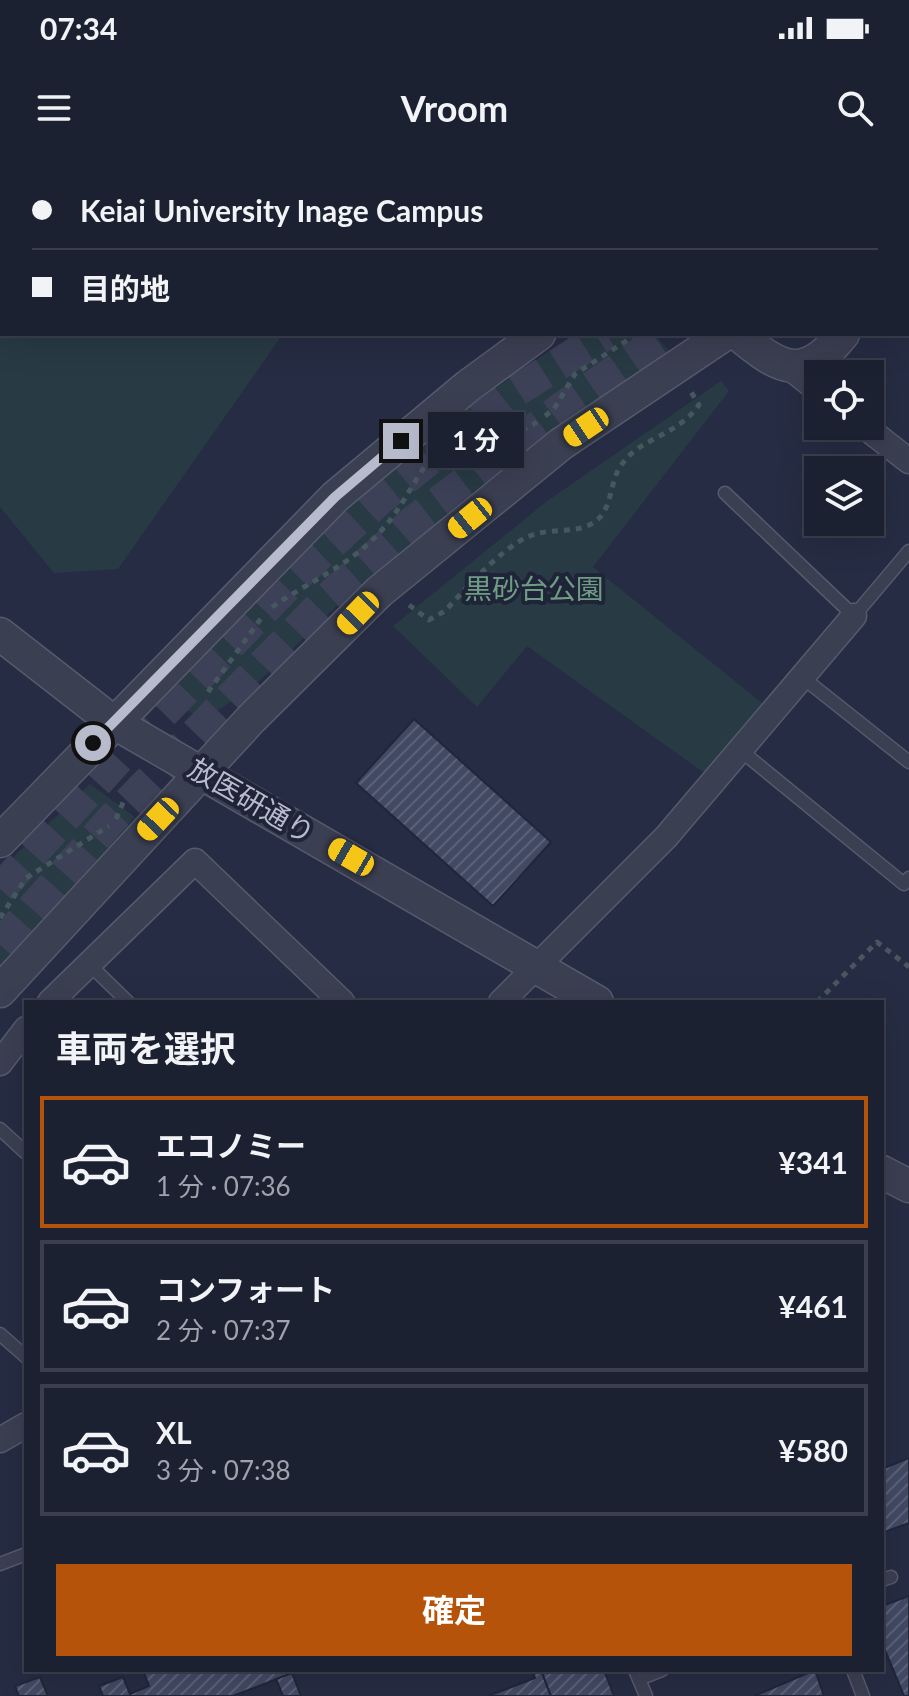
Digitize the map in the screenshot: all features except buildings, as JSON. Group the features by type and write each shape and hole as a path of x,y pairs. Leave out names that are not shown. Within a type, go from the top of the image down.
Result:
{"street":[{"path":"0,841 335,497 468,386 536,336"},
{"path":"0,991 205,773 251,719 379,592 561,444 722,336"},
{"path":"740,336 770,361 789,367 803,367 826,355 841,336"},
{"path":"789,367 804,379"},
{"path":"882,440 909,461"},
{"path":"503,1000 666,837 854,616"},
{"name":"放医研通り","path":"0,634 113,722 594,1000"},
{"path":"52,1000 195,861 340,1000"},
{"path":"0,1063 24,1032"},
{"path":"884,1173 909,1186"},
{"path":"0,1440 24,1426"}],"lane":[{"path":"725,493 854,616 909,551"},
{"path":"802,677 909,762"},
{"path":"740,750 904,884 909,878"},
{"path":"89,964 126,1000"},
{"path":"0,1129 24,1151"},
{"path":"0,1334 24,1355"},
{"path":"0,1564 24,1555"},
{"path":"854,1672 863,1696"},
{"path":"637,1675 646,1696"}],"path":[{"path":"208,692 267,611 348,560 376,537 397,513 417,476 437,450 466,439 516,434 527,429 554,409 581,368 634,336"},
{"path":"409,605 429,620 445,611 525,538 552,529 587,526 606,512 622,463 639,448 677,429 699,405 688,386"},
{"path":"0,918 26,878 49,860 114,823 125,798"},
{"path":"819,1000 877,942 909,967"}],"green space":[{"path":"0,336 282,336 118,569 54,573 0,507"},
{"path":"571,336 656,336 672,354 337,606 254,686 205,719 173,704 173,686 287,564 378,477 471,405"},
{"name":"黒砂台公園","path":"721,381 729,391 593,567 767,707 707,775 527,646 477,707 393,626 547,501"},
{"path":"90,784 135,817 0,983 0,870"}],"tunnel":[{"path":"0,889 121,756 303,570 380,499 513,393 603,336"},
{"path":"0,945 110,821 329,597 414,521 563,407 665,336"}],"route":[{"path":"93,743 335,497 401,441"}]}
